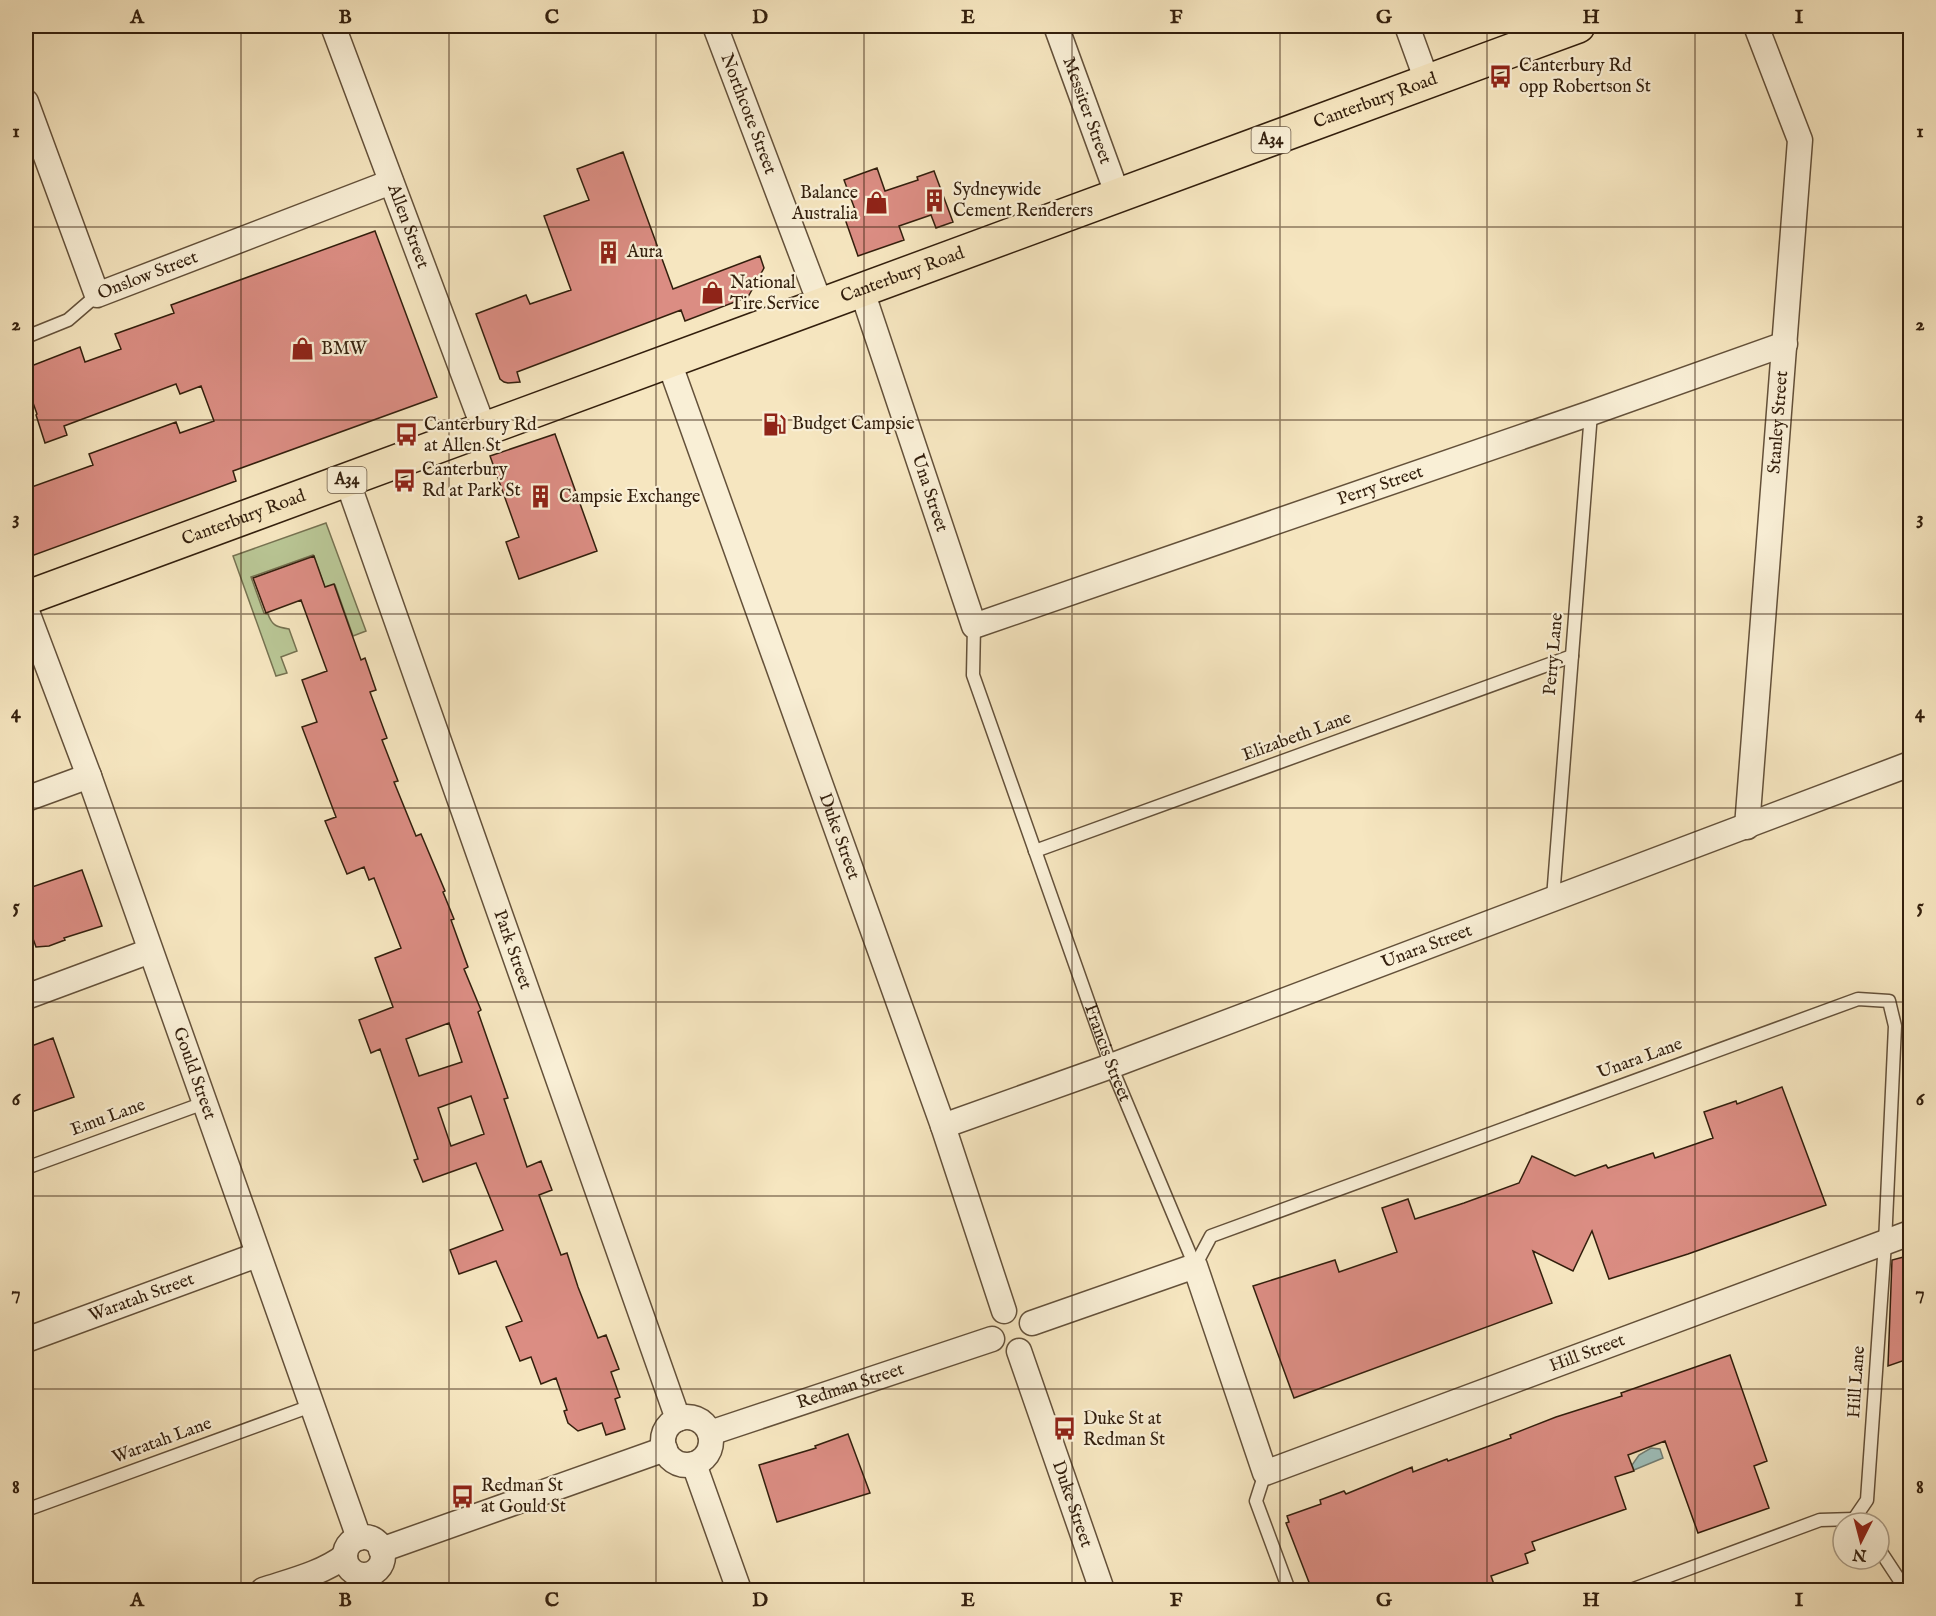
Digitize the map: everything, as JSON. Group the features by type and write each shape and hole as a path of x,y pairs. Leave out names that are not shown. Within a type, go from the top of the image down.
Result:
{"highway":[{"name":"Canterbury Road","path":"26,598 1578,26"}],"street":[{"name":"Allen Street","path":"333,26 484,429"},
{"name":"Northcote Street","path":"715,26 820,306"},
{"name":"Messiter Street","path":"1056,26 1118,196"},
{"path":"1407,26 1427,81"},
{"name":"Stanley Street","path":"1747,827 1800,140 1756,26"},
{"name":"Onslow Street","path":"26,102 97,295 391,182"},
{"name":"Una Street","path":"862,291 974,626"},
{"name":"Perry Street","path":"974,626 1785,344"},
{"name":"Duke Street","path":"669,362 943,1126 1004,1311"},
{"name":"Park Street","path":"347,480 678,1419"},
{"name":"Gould Street","path":"26,609 89,776 311,1406 352,1547"},
{"name":"Unara Street","path":"943,1126 1111,1066 1911,764"},
{"path":"26,800 89,776"},
{"path":"26,997 150,951"},
{"name":"Hill Street","path":"1265,1473 1911,1233"},
{"name":"Waratah Street","path":"26,1340 257,1255"},
{"path":"1032,1323 1195,1266"},
{"name":"Francis Street","path":"1195,1266 1265,1473"},
{"path":"1018,1310 1029,1317 1032,1323 1033,1336 1030,1343 1019,1351 1001,1349 992,1339 994,1320 1004,1311 1018,1310"},
{"name":"Redman Street","path":"710,1433 992,1339"},
{"name":"Duke Street","path":"1019,1351 1102,1590"},
{"path":"686,1417 701,1421 710,1433 710,1449 701,1461 694,1464 678,1463 665,1449 666,1430 678,1419 686,1417"},
{"path":"381,1550 665,1449"},
{"path":"694,1464 738,1590"},
{"path":"262,1590 334,1564 352,1547 364,1537 375,1541 381,1550 380,1566 374,1582 355,1573 348,1566 352,1547"}],"lane":[{"path":"26,337 68,320 97,295"},
{"name":"Perry Lane","path":"1553,898 1591,413"},
{"name":"Francis Street","path":"974,626 973,675 1111,1066 1195,1266"},
{"name":"Elizabeth Lane","path":"1035,851 1572,656"},
{"name":"Unara Lane","path":"1195,1266 1211,1236 1858,999 1889,1001 1894,1026 1886,1243"},
{"name":"Emu Lane","path":"26,1168 204,1103"},
{"name":"Hill Lane","path":"1861,1511 1867,1500 1886,1243"},
{"name":"Waratah Lane","path":"26,1510 311,1406"},
{"path":"1265,1473 1256,1501 1289,1590"},
{"name":"Hill Lane","path":"1631,1590 1820,1520 1831,1520"},
{"path":"1891,1567 1906,1590"}],"green space":[{"path":"326,523 366,631 353,636 335,585 325,588 313,555 251,577 264,613 268,614 276,625 289,629 297,651 281,657 287,673 276,676 233,556"}],"water":[{"path":"1651,1448 1660,1449 1663,1458 1634,1470 1632,1465 1639,1455"}],"building":[{"name":"Aura","path":"623,152 673,289 760,256 764,268 748,297 685,321 681,310 517,372 520,382 504,382 500,379 476,314 526,295 530,304 571,290 544,216 589,200 577,169"},
{"name":"Balance Australia","path":"877,168 885,191 918,180 917,177 934,171 953,222 936,228 931,215 899,226 904,240 858,256 845,219 857,215 844,180"},
{"path":"375,231 437,397 233,471 236,481 26,558 26,489 93,465 89,454 176,422 180,433 214,421 201,386 180,394 176,384 64,426 67,435 45,443 26,383 26,368 80,347 85,362 121,349 115,334 174,313 171,305"},
{"name":"Campsie Exchange","path":"555,434 597,551 519,579 506,542 519,537 490,456"},
{"path":"314,556 325,587 334,584 361,660 365,658 376,690 370,692 387,738 382,740 398,781 394,782 416,836 421,834 445,891 443,892 454,919 451,920 468,967 464,969 481,1010 478,1012 508,1098 504,1099 527,1167 541,1161 552,1190 539,1195 561,1255 567,1253 598,1338 606,1335 619,1369 611,1372 620,1397 615,1399 625,1429 606,1435 602,1423 578,1431 568,1423 564,1411 567,1410 556,1378 541,1384 531,1357 520,1361 506,1327 522,1321 496,1261 459,1274 450,1250 503,1230 476,1163 423,1182 414,1160 418,1159 380,1049 371,1053 359,1020 393,1007 375,958 401,948 374,878 369,880 364,867 347,874 325,821 336,817 302,727 317,722 302,680 327,671 301,600 266,613 253,578","holes":["449,1023 462,1062 419,1076 406,1039","471,1096 484,1134 451,1146 438,1108"]},
{"path":"82,870 102,926 64,938 65,940 49,946 36,947 26,919 26,889"},
{"path":"53,1038 74,1097 26,1114 26,1048"},
{"path":"1782,1087 1826,1205 1688,1254 1609,1279 1592,1231 1573,1271 1533,1251 1552,1303 1294,1398 1253,1286 1335,1260 1339,1272 1397,1252 1382,1208 1408,1199 1415,1219 1464,1203 1519,1183 1532,1156 1575,1176 1653,1153 1655,1158 1713,1138 1704,1112 1736,1101 1737,1104"},
{"path":"1911,1255 1911,1358 1888,1366 1892,1260"},
{"path":"1730,1355 1767,1461 1754,1466 1769,1508 1698,1533 1665,1441 1628,1455 1634,1471 1615,1477 1626,1509 1532,1542 1535,1550 1525,1554 1528,1563 1491,1576 1496,1590 1312,1590 1286,1523 1289,1522 1287,1516 1321,1504 1320,1500 1344,1491 1346,1494 1412,1467 1413,1472 1447,1459 1448,1461 1511,1438 1510,1435 1556,1417 1622,1396 1621,1393"},
{"path":"848,1434 870,1493 777,1522 759,1465 816,1448 815,1446"}],"place":[{"name":"Canterbury Rd opp Robertson St","path":"1501,76"},
{"name":"Sydneywide Cement Renderers","path":"935,200"},
{"name":"Balance Australia","path":"876,203"},
{"name":"Aura","path":"609,252"},
{"name":"National Tire Service","path":"712,293"},
{"name":"BMW","path":"303,349"},
{"name":"Budget Campsie","path":"774,424"},
{"name":"Canterbury Rd at Allen St","path":"406,435"},
{"name":"Canterbury Rd at Park St","path":"404,480"},
{"name":"Campsie Exchange","path":"541,497"},
{"name":"Duke St at Redman St","path":"1065,1429"},
{"name":"Redman St at Gould St","path":"463,1496"}]}
